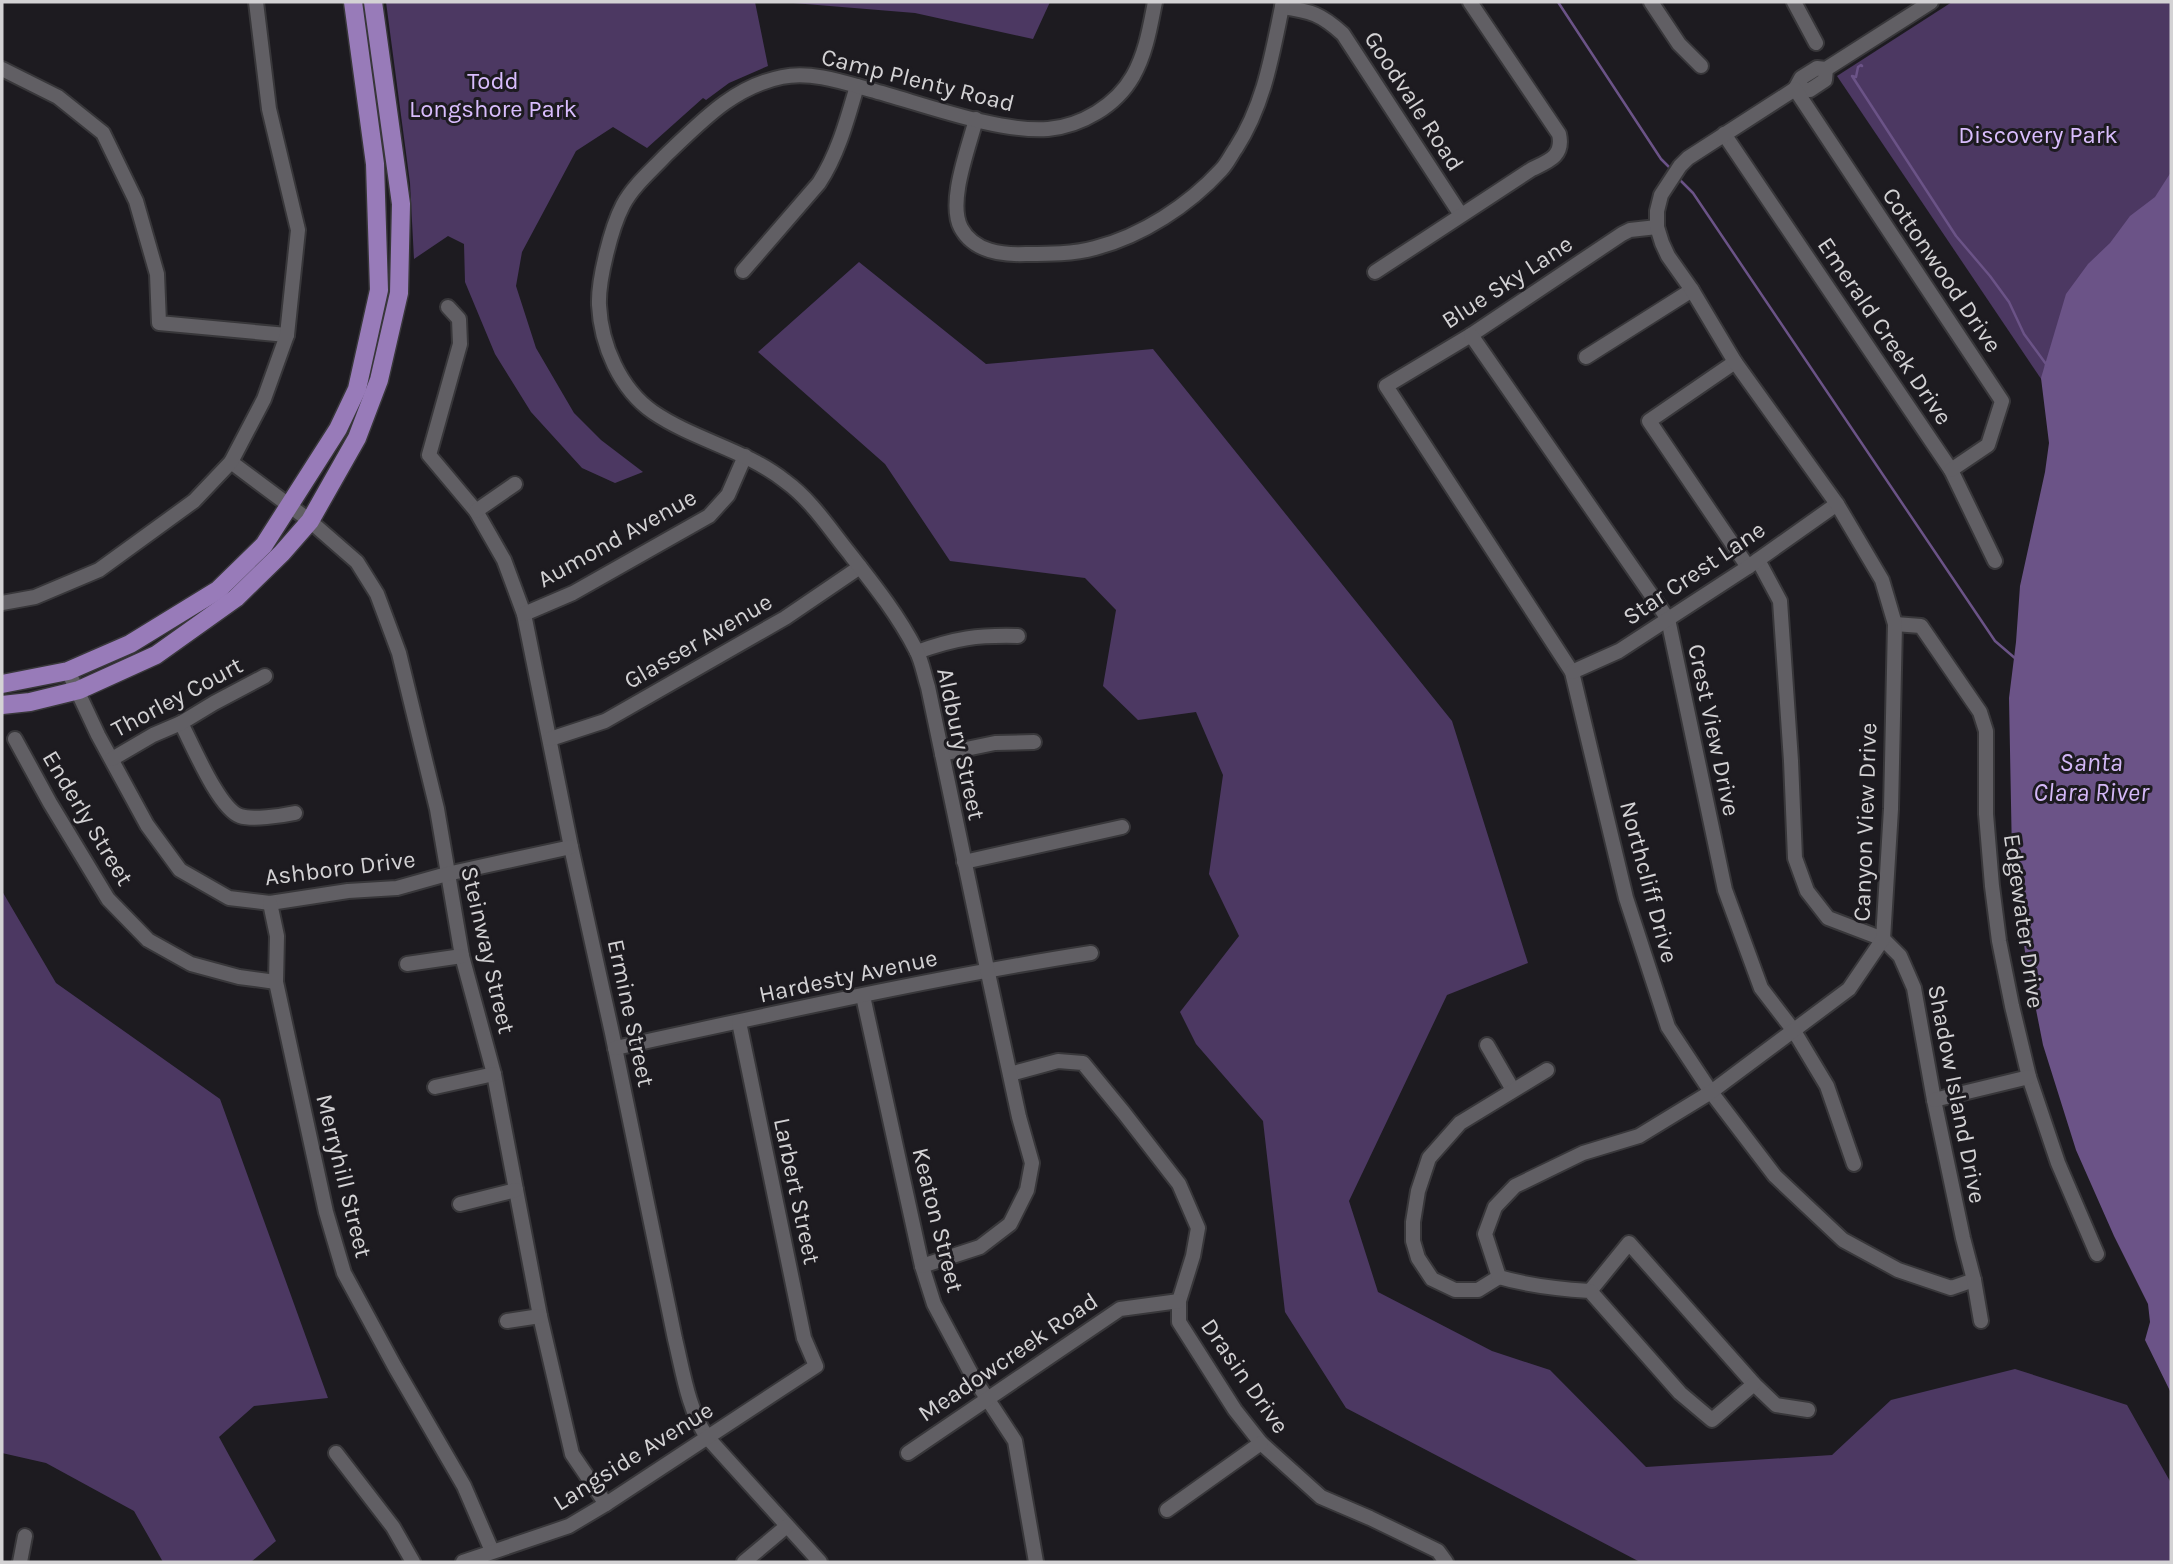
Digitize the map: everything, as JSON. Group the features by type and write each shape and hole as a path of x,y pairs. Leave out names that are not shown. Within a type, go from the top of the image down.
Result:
{"main road":[{"path":"2,684 68,671 130,644 218,590 264,545 291,507 338,429 358,389 379,290 375,164 353,2"},
{"path":"2,705 79,691 156,655 236,597 282,553 310,521 357,438 379,380 399,293 401,204 373,2"}],"street":[{"path":"2,603 35,597 99,570 194,501 231,462 264,399 287,335 298,230 269,109 257,2"},
{"name":"Camp Plenty Road","path":"605,264 610,239 624,204 644,177 712,110 753,86 783,76 816,76 976,119 1021,128 1047,129 1073,124 1106,106 1131,80 1140,62 1155,2"},
{"path":"1375,272 1557,155 1561,145 1559,134 1470,2"},
{"path":"1651,2 1679,44 1701,66"},
{"path":"1794,2 1816,43"},
{"path":"1657,227 1661,195 1688,158 1794,89 1801,78 1816,68 1826,69 1931,2"},
{"path":"976,119 955,208 960,228 972,242 985,249 1008,254 1058,254 1095,248 1131,235 1191,198 1222,169 1247,131 1263,93 1282,4"},
{"name":"Goodvale Road","path":"1282,4 1327,19 1343,34 1461,215"},
{"path":"2,69 58,97 103,133 136,201 157,274 159,323 287,335"},
{"path":"743,271 829,168 857,86"},
{"name":"Cottonwood Drive","path":"1794,89 2002,401 1987,445 1951,470"},
{"name":"Emerald Creek Drive","path":"1724,134 1951,470 1995,561"},
{"name":"Canyon View Drive","path":"1499,1278 1485,1234 1495,1207 1515,1186 1583,1153 1639,1136 1710,1092 1849,989 1883,939 1891,809 1895,624 1882,580 1837,504 1735,362 1692,290 1668,256 1657,227"},
{"name":"Blue Sky Lane","path":"1386,386 1471,335 1622,234 1630,230 1657,227"},
{"name":"Aldbury Street","path":"605,264 599,303 602,330 618,373 631,392 652,411 675,424 745,456 785,481 812,505 892,610 917,652 928,687 1019,1117 1032,1163 1027,1189 1010,1224 980,1247 922,1266"},
{"path":"1586,357 1692,290"},
{"name":"Ermine Street","path":"448,307 459,319 460,344 429,455 476,511 504,560 524,614 675,1339 691,1401 707,1437 820,1562"},
{"name":"Crest View Drive","path":"1471,335 1668,619 1725,890 1761,988 1794,1031 1827,1086 1854,1164"},
{"path":"1735,362 1649,421 1780,601 1795,858 1807,891 1828,919 1883,939"},
{"name":"Northcliff Drive","path":"1386,386 1572,672 1626,898 1668,1027 1710,1092 1775,1176 1843,1240 1898,1270 1951,1288 1974,1280"},
{"name":"Aumond Avenue","path":"524,614 573,593 709,516 728,495 745,456"},
{"name":"Steinway Street","path":"231,462 310,521 357,562 377,594 399,653 437,809 462,956 494,1074 540,1316 572,1454 606,1504"},
{"path":"476,511 515,484"},
{"name":"Star Crest Lane","path":"1572,672 1619,651 1837,504"},
{"name":"Glasser Avenue","path":"550,739 605,721 785,618 860,567"},
{"name":"Edgewater Drive","path":"1895,624 1920,626 1980,712 1986,731 1986,814 1992,886 1999,941 2012,1006 2029,1077 2058,1163 2097,1254"},
{"path":"917,652 957,639 989,635 1018,636"},
{"name":"Ashboro Drive","path":"68,671 147,825 180,870 229,898 270,904 348,891 397,888 447,874 571,847"},
{"name":"Thorley Court","path":"111,759 265,676"},
{"path":"181,723 222,802 239,816 275,817 295,813"},
{"name":"Enderly Street","path":"15,739 108,899 148,940 191,964 239,977 276,982"},
{"path":"942,754 995,743 1034,742"},
{"path":"964,862 1122,827"},
{"name":"Merryhill Street","path":"270,904 277,936 276,982 326,1212 344,1273 464,1486 492,1551"},
{"name":"Shadow Island Drive","path":"1883,939 1900,956 1914,988 1934,1100 1974,1280 1980,1321"},
{"name":"Hardesty Avenue","path":"615,1048 987,970 1091,953"},
{"path":"407,964 462,956"},
{"name":"Keaton Street","path":"863,996 922,1266 934,1304 970,1371 1014,1441 1037,1562"},
{"name":"Larbert Street","path":"739,1022 804,1338 816,1366"},
{"path":"1487,1045 1513,1090"},
{"name":"Drasin Drive","path":"1010,1074 1058,1061 1083,1063 1179,1184 1198,1228 1193,1256 1179,1301 1179,1322 1236,1410 1261,1443 1321,1497 1438,1551 1446,1562"},
{"path":"1548,1070 1460,1123 1429,1158 1418,1191 1413,1222 1413,1241 1418,1258 1432,1279 1455,1290 1478,1290 1499,1278 1534,1286 1590,1291 1680,1393 1712,1420 1754,1384"},
{"path":"435,1087 494,1074"},
{"path":"1934,1100 2029,1077"},
{"path":"460,1204 516,1190"},
{"path":"1590,1291 1629,1242 1754,1384 1776,1405 1808,1410"},
{"name":"Meadowcreek Road","path":"908,1453 1120,1309 1179,1301"},
{"path":"507,1321 540,1316"},
{"name":"Langside Avenue","path":"463,1562 569,1526 816,1366"},
{"path":"1167,1510 1261,1443"},
{"path":"336,1452 393,1527 413,1562"},
{"path":"744,1562 787,1526"},
{"path":"20,1562 25,1536"}],"green space":[{"name":"Todd Longshore Park","path":"386,2 755,2 768,66 729,83 706,100 703,98 647,148 613,127 576,151 522,252 516,286 536,348 574,413 601,440 643,472 615,483 582,468 531,412 495,354 465,282 464,244 448,236 414,259 410,183"},
{"path":"781,2 1050,2 1033,39 915,13"},
{"name":"Discovery Park","path":"1952,2 2171,2 2171,550 2161,557 1837,76"},
{"path":"859,262 986,364 1153,349 1452,721 1528,963 1447,995 1349,1201 1378,1292 1492,1351 1550,1370 1646,1467 1832,1455 1891,1400 2015,1369 2127,1405 2171,1483 2171,1562 1640,1562 1346,1408 1285,1312 1263,1121 1196,1044 1180,1012 1239,936 1209,874 1223,775 1196,712 1138,720 1103,686 1116,610 1085,578 950,561 885,464 758,352"},
{"path":"2,891 56,983 220,1099 328,1398 254,1406 219,1437 276,1541 251,1562 163,1562 134,1511 46,1463 2,1453"}],"water":[{"name":"Santa Clara River","path":"2171,172 2171,1393 2145,1340 2150,1322 2148,1304 2076,1150 2043,1045 2026,959 2012,856 2009,698 2020,586 2049,443 2041,378 2066,294 2130,216 2155,197"}],"waterway":[{"path":"1558,2 1661,159 1672,170"},
{"path":"1862,66 1858,67 1856,77 1852,76 1956,236 2009,302 2024,334 2046,367"},
{"path":"1678,178 1693,193 1995,641 2016,659"}]}
